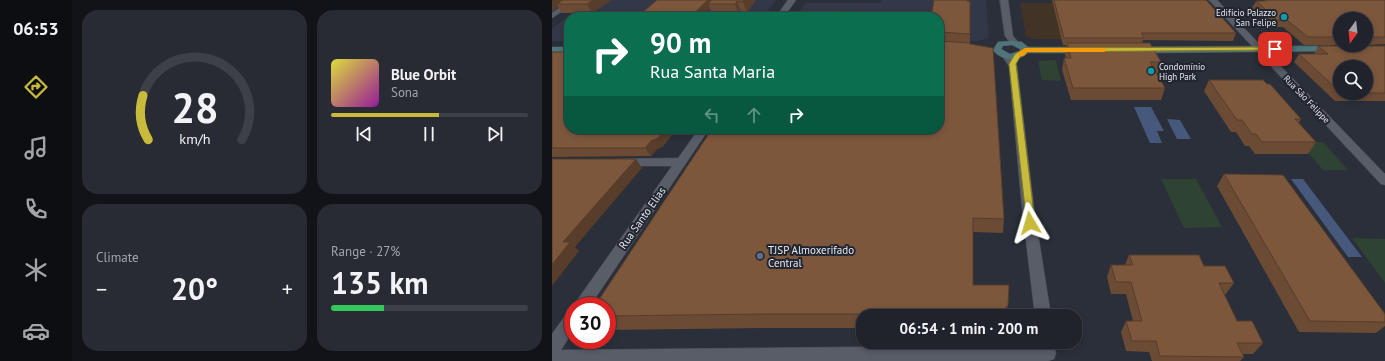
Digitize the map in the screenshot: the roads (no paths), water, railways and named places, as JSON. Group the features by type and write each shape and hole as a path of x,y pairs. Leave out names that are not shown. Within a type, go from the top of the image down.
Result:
{"street":[{"path":"552,16 576,0"},
{"path":"784,12 792,0"},
{"path":"1004,0 1007,40"},
{"name":"Rua São Felippe","path":"1213,0 1385,181"},
{"path":"1007,40 1022,46 1025,50 1088,50"},
{"path":"1007,40 997,48 1005,56 1042,309"},
{"path":"1127,50 1333,49"},
{"path":"552,50 564,50"},
{"path":"1005,56 1023,54 1025,50"},
{"name":"Rua Santo Elias","path":"587,297 701,134"},
{"path":"613,162 681,162"},
{"path":"552,348 564,331"},
{"path":"552,358 1048,352"}],"water":[{"path":"1134,107 1151,107 1164,131 1157,131 1162,143 1150,143"},
{"path":"1167,119 1180,120 1191,139 1177,139"},
{"path":"1291,179 1303,179 1362,257 1348,257"}],"place":[{"name":"Edifício Palazzo San Felipe","path":"1284,17"},
{"name":"Condomínio High Park","path":"1151,71"},
{"name":"TJSP Almoxerifado Central","path":"760,256"}]}
